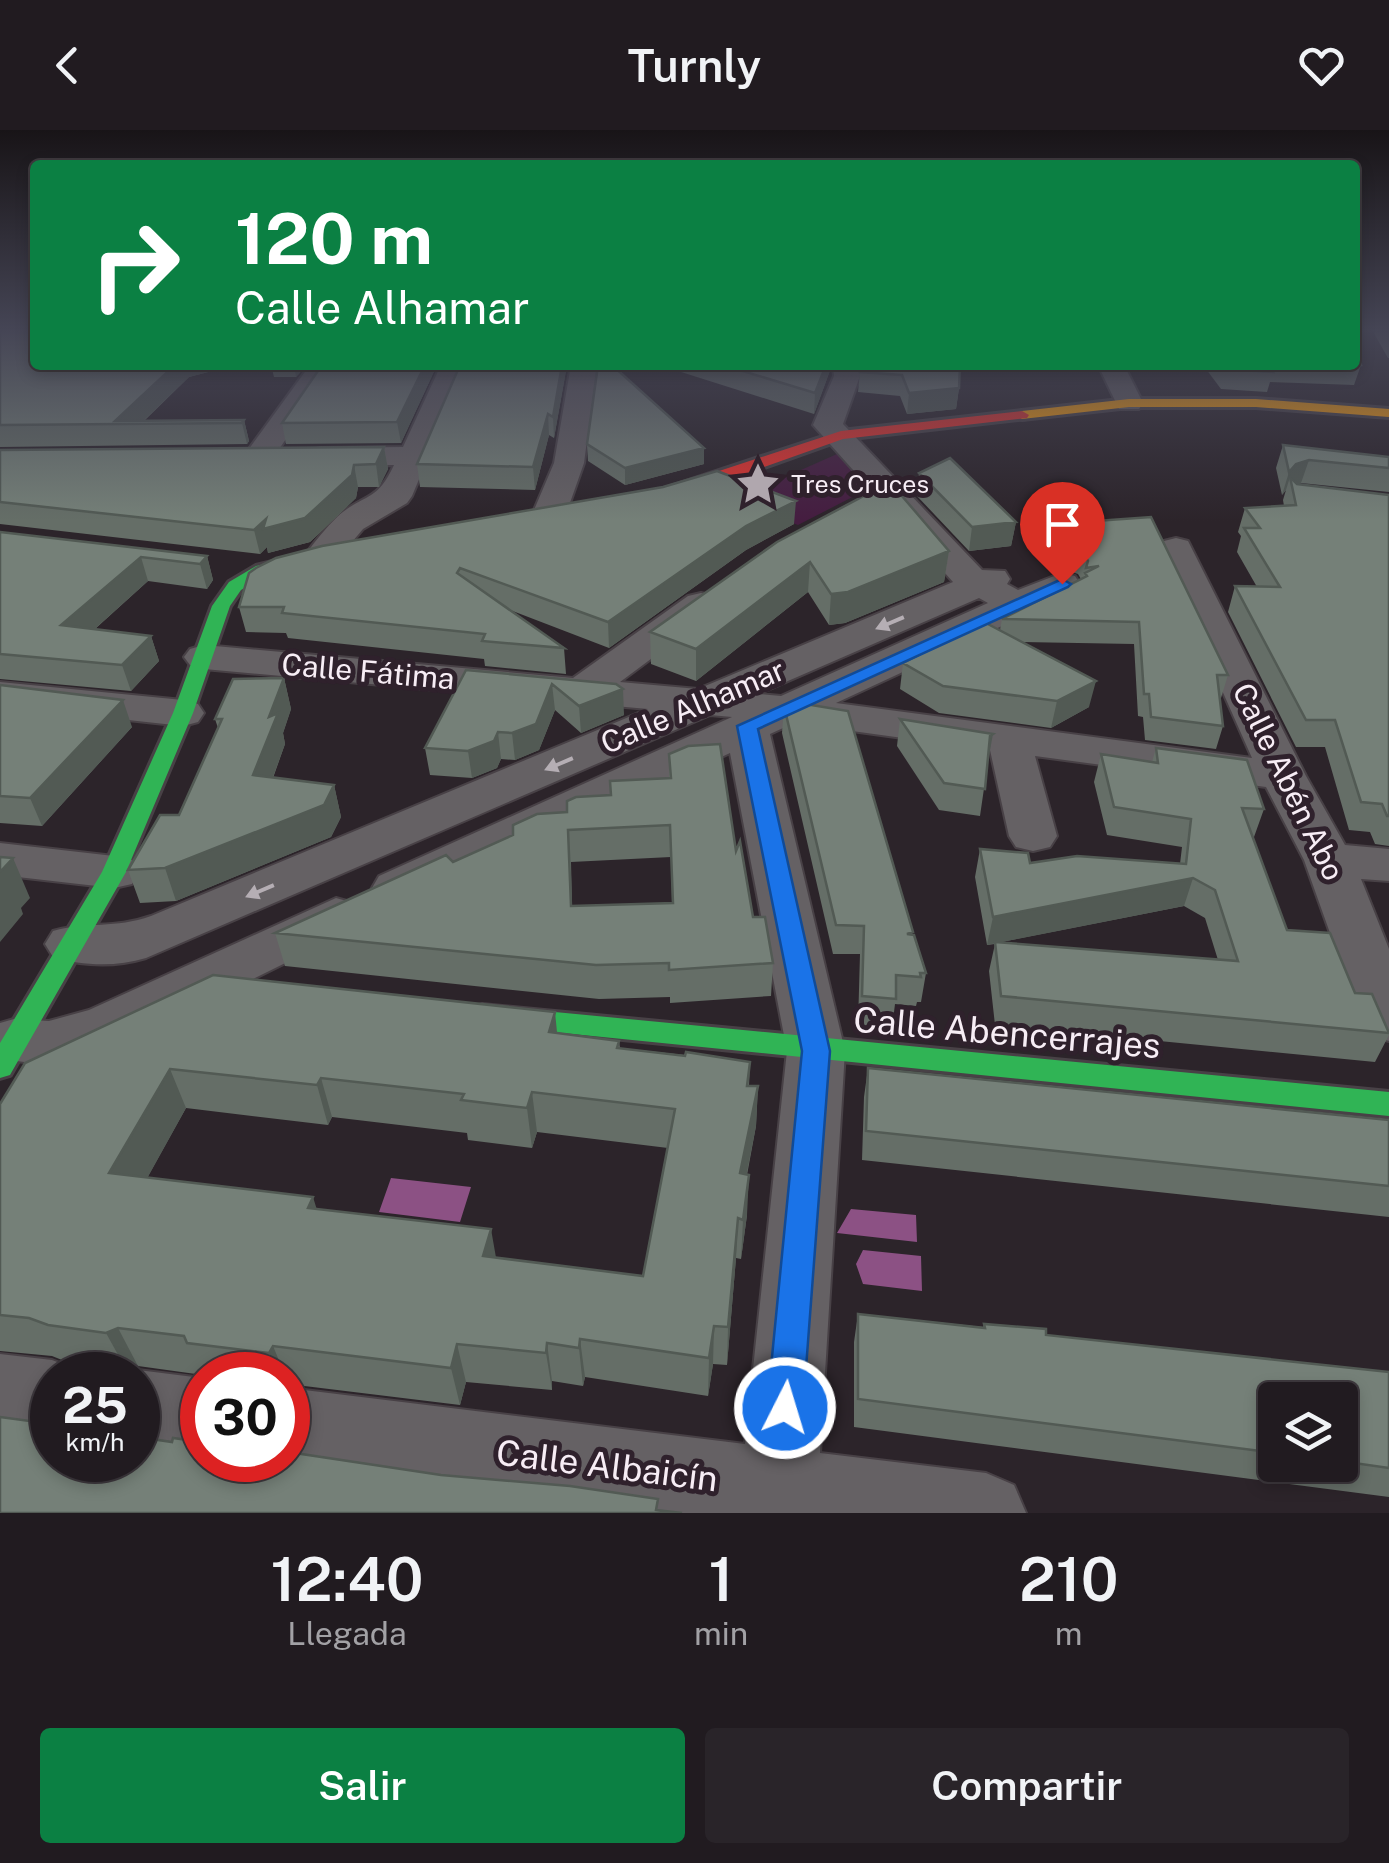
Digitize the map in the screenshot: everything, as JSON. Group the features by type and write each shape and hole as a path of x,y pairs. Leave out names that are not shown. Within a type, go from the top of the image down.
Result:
{"street":[{"path":"258,457 304,393"},
{"path":"324,554 350,522 396,496 442,393"},
{"path":"539,518 569,463 580,393"},
{"path":"841,393 828,426 891,489 984,600"},
{"path":"1124,393 1129,402"},
{"path":"638,498 728,475 841,435 1129,402 1256,403 1389,414"},
{"path":"218,458 413,456"},
{"path":"858,507 891,489"},
{"path":"539,518 584,510"},
{"path":"7,1054 114,872 184,713 220,606 235,586 262,570 362,548"},
{"name":"Calle Abén Abo","path":"1176,548 1284,776 1329,860 1389,1020"},
{"path":"226,564 262,570"},
{"name":"Calle Alhamar","path":"7,1054 104,1028 216,982 747,712 1052,571"},
{"path":"582,690 732,582"},
{"name":"Calle Alhamar","path":"72,944 127,945 434,817 747,712 984,600"},
{"name":"Calle Fátima","path":"204,658 582,690 747,712 1009,739 1284,776"},
{"path":"0,694 184,713"},
{"path":"747,712 816,1051 778,1500"},
{"path":"1009,739 1033,836"},
{"path":"434,817 470,854"},
{"path":"0,860 114,872"},
{"path":"1329,860 1389,865"},
{"path":"170,929 216,982"},
{"name":"Calle Abencerrajes","path":"464,1013 816,1051 1389,1104"},
{"path":"0,1390 30,1393"},
{"name":"Calle Albaicín","path":"310,1429 778,1500 986,1513"}],"shaded area":[{"path":"837,454 870,488 798,525 733,500"},
{"path":"391,1178 471,1187 460,1222 379,1212"},
{"path":"851,1209 916,1215 917,1242 837,1233"},
{"path":"863,1250 921,1256 922,1291 863,1284 856,1264"}],"building":[{"path":"0,393 145,393 115,421 244,420 242,423 0,425"},
{"path":"303,393 411,393 397,422 282,423"},
{"path":"448,393 557,393 553,417 548,414 533,467 417,464"},
{"path":"594,393 643,393 704,448 625,468 587,444"},
{"path":"1283,445 1389,457 1389,468 1309,460 1296,464 1289,472"},
{"path":"384,447 376,464 354,465 352,475 305,518 263,529 266,519 254,530 0,502 0,450"},
{"path":"950,458 1016,522 972,527 919,473"},
{"path":"717,471 796,501 746,526 608,622 460,568 457,573 564,648 482,641 485,634 282,613 284,607 239,607 249,573 276,558 322,546 663,487"},
{"path":"1290,477 1297,484 1389,495 1389,816 1382,804 1361,802 1335,720 1306,720 1235,586 1280,587 1244,528 1260,528 1245,508 1296,505"},
{"path":"890,482 949,551 848,592 831,594 810,562 696,649 650,632 777,542"},
{"path":"1151,517 1228,675 1217,675 1223,726 1151,717 1149,694 1144,694 1139,622 1002,619 1087,576 1085,573 1099,566 1086,568 1088,561 1083,553 1070,549 1053,524"},
{"path":"0,532 207,556 200,564 141,557 61,625 151,636 122,665 0,654"},
{"path":"984,622 1096,681 1057,701 943,686 903,663"},
{"path":"466,670 616,684 623,689 579,706 552,684 536,724 512,733 498,732 494,741 468,751 425,748"},
{"path":"284,678 269,717 278,713 253,775 334,785 324,805 165,868 128,870 160,815 179,815 222,719 215,719 233,679"},
{"path":"0,685 123,700 30,798 0,796"},
{"path":"793,702 848,711 913,932 907,934 914,935 926,973 920,973 921,977 896,975 896,999 862,996 864,926 836,925 784,706"},
{"path":"900,719 993,734 985,789 944,783"},
{"path":"720,744 736,851 740,841 753,917 765,917 773,963 669,970 669,963 596,965 275,933 446,855 453,862 513,835 513,825 537,814 567,812 567,801 576,797 611,795 610,781 671,778 669,754 688,746","holes":["670,825 673,903 571,906 568,830"]},
{"path":"1156,748 1247,760 1264,809 1242,808 1287,930 1330,933 1355,993 1372,994 1389,1033 1001,996 995,942 1238,961 1215,890 1193,878 993,917 980,849 1028,853 1030,863 1077,856 1186,864 1191,819 1114,807 1101,754 1158,763"},
{"path":"0,857 13,858 0,872"},
{"path":"213,975 555,1012 549,1032 619,1041 617,1048 685,1056 686,1052 750,1062 747,1086 758,1086 740,1173 749,1175 743,1220 738,1218 728,1327 714,1326 709,1358 580,1339 579,1348 547,1343 546,1353 457,1344 451,1368 273,1346 270,1352 261,1352 187,1343 184,1336 118,1328 106,1333 0,1315 0,1104 25,1063","holes":["170,1069 317,1085 321,1078 464,1094 461,1100 527,1108 532,1092 675,1109 643,1276 483,1256 491,1229 308,1208 313,1197 109,1173"]},
{"path":"868,1068 1389,1120 1389,1186 866,1131"},
{"path":"858,1314 985,1328 984,1324 1046,1329 1046,1335 1389,1372 1389,1468 1358,1464 1358,1382 1258,1382 1258,1451 858,1399"},
{"path":"0,1417 30,1421 30,1482 160,1482 160,1440 172,1442 173,1438 180,1439 180,1482 310,1482 310,1455 441,1475 570,1486 658,1499 656,1510 682,1513 0,1513"}],"traffic: fast":[{"path":"0,1067 114,872 183,713 221,606 235,586 262,570 318,556"},
{"path":"482,1015 1389,1104"}],"traffic: slow":[{"path":"1022,415 1129,403 1256,403 1389,413"}],"traffic: jam":[{"path":"654,495 728,475 841,435 1022,415"}],"place":[{"name":"Tres Cruces","path":"758,484"}],"route":[{"path":"785,1408 816,1051 747,726 1062,584"}]}
